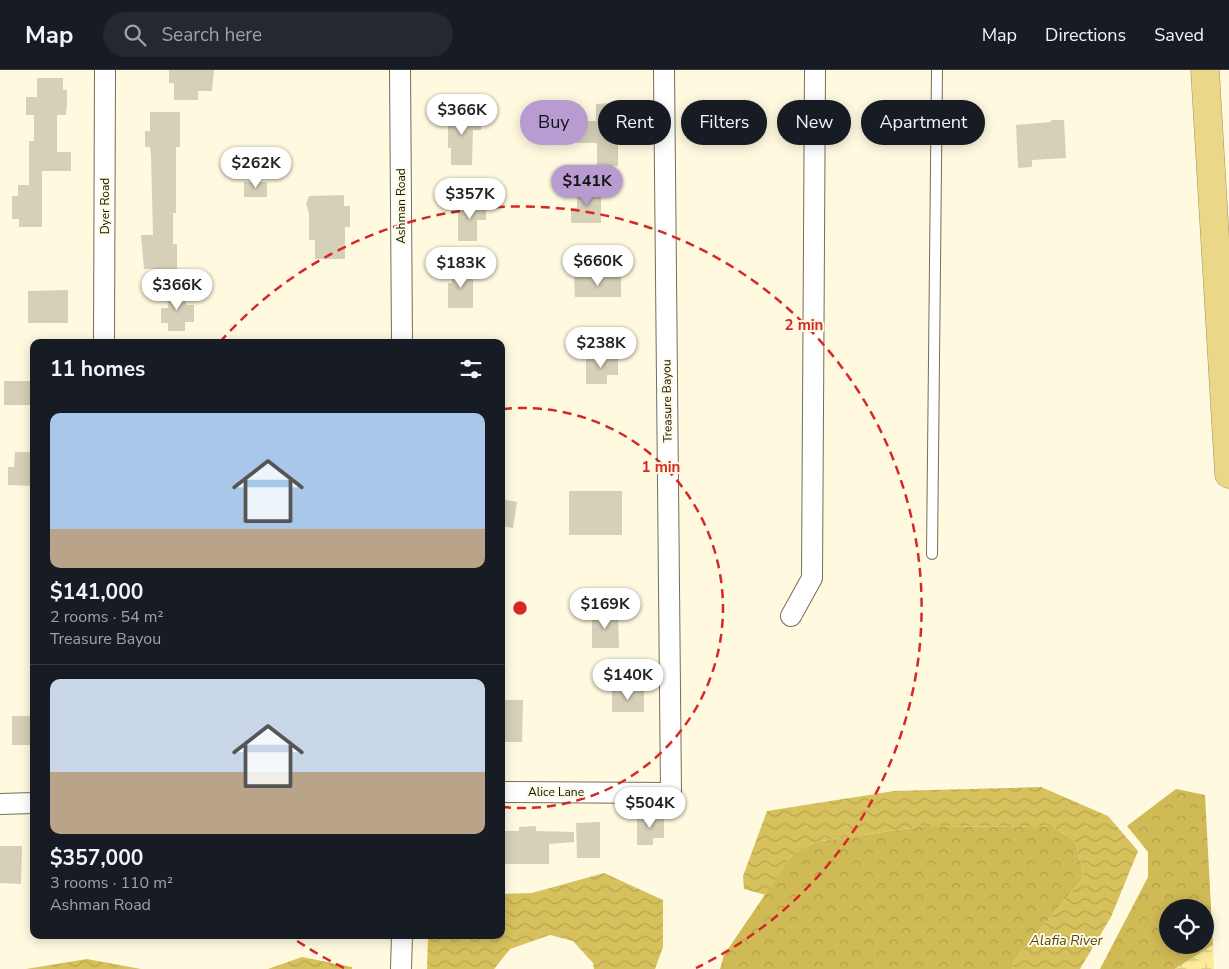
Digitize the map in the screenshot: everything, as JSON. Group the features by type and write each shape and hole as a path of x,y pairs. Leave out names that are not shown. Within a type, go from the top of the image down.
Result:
{"highway":[{"path":"1205,70 1229,474"}],"street":[{"name":"Dyer Road","path":"104,339 105,70"},
{"name":"Ashman Road","path":"400,70 402,339"},
{"name":"Treasure Bayou","path":"664,70 671,793"},
{"path":"791,616 812,578 815,70"},
{"name":"Alice Lane","path":"505,792 671,793"},
{"path":"0,804 30,803"},
{"path":"401,969 402,939"}],"lane":[{"path":"932,554 937,70"}],"green space":[{"path":"1176,789 1205,795 1211,899 1159,899 1159,954 1199,954 1175,969 1100,969 1148,877 1148,852 1127,826"},
{"path":"924,826 1053,827 1075,841 1084,877 1014,961 1012,969 720,969 724,955 791,856 815,842"},
{"path":"1199,954 1213,954 1214,969 1175,969"}],"water":[{"name":"Alafia River","path":"1041,787 1108,816 1138,851 1111,917 1080,969 1012,969 1014,961 1084,877 1075,841 1053,827 924,826 815,842 791,856 766,895 744,889 743,876 767,811 894,791"},
{"path":"604,873 663,900 663,947 655,969 594,969 593,963 573,941 550,935 510,949 494,969 427,969 428,939 505,939 505,894 532,893"},
{"path":"302,957 352,967 352,969 268,969"},
{"path":"87,959 141,969 26,969"}],"building":[{"path":"169,70 214,70 212,91 198,91 198,100 174,100 174,83 169,83"},
{"path":"37,78 63,78 63,90 67,90 67,104 66,115 57,115 57,152 71,152 71,171 42,171 42,227 19,227 19,219 12,219 12,196 18,196 18,185 29,185 29,141 34,141 34,115 26,115 26,97 37,97"},
{"path":"596,104 598,104 598,145 618,145 618,166 597,166 597,143 588,143 588,121 596,121"},
{"path":"150,112 180,112 180,147 176,147 176,213 173,213 173,244 177,244 177,269 144,269 141,235 153,235 151,156 150,147 145,147 145,131 150,131"},
{"path":"448,113 481,113 481,130 473,130 472,165 451,165 451,148 448,148"},
{"path":"1051,120 1064,120 1066,158 1032,160 1032,167 1018,168 1016,125 1051,122"},
{"path":"244,182 267,182 267,197 244,197"},
{"path":"577,190 601,190 601,223 571,223 571,208 577,208"},
{"path":"344,195 344,206 350,206 350,227 345,227 345,259 315,259 315,240 309,240 309,213 306,204 309,196"},
{"path":"458,202 486,202 486,220 477,220 477,241 458,241"},
{"path":"452,269 473,269 473,308 448,308 448,283 452,283"},
{"path":"621,276 621,297 575,297 574,277"},
{"path":"167,289 186,289 186,305 194,305 194,322 185,322 185,331 168,331 168,323 161,323 161,308 168,308"},
{"path":"68,290 68,323 28,323 28,291"},
{"path":"586,357 618,357 618,375 607,375 607,384 586,384"},
{"path":"4,381 30,381 30,405 4,405"},
{"path":"15,452 30,452 30,486 8,485 8,467 14,467"},
{"path":"569,491 622,491 622,535 569,535"},
{"path":"505,500 517,502 513,528 505,527"},
{"path":"592,612 618,612 619,648 592,648"},
{"path":"612,690 644,690 644,712 612,712"},
{"path":"505,700 523,700 522,742 505,742"},
{"path":"12,716 30,716 30,745 12,745"},
{"path":"644,814 664,814 664,838 653,838 653,845 637,845 637,818 644,818"},
{"path":"600,822 600,858 577,858 576,823"},
{"path":"536,826 536,831 574,832 574,842 549,844 549,864 505,864 505,831 519,831 519,827"},
{"path":"0,846 22,846 21,884 0,883"}]}
